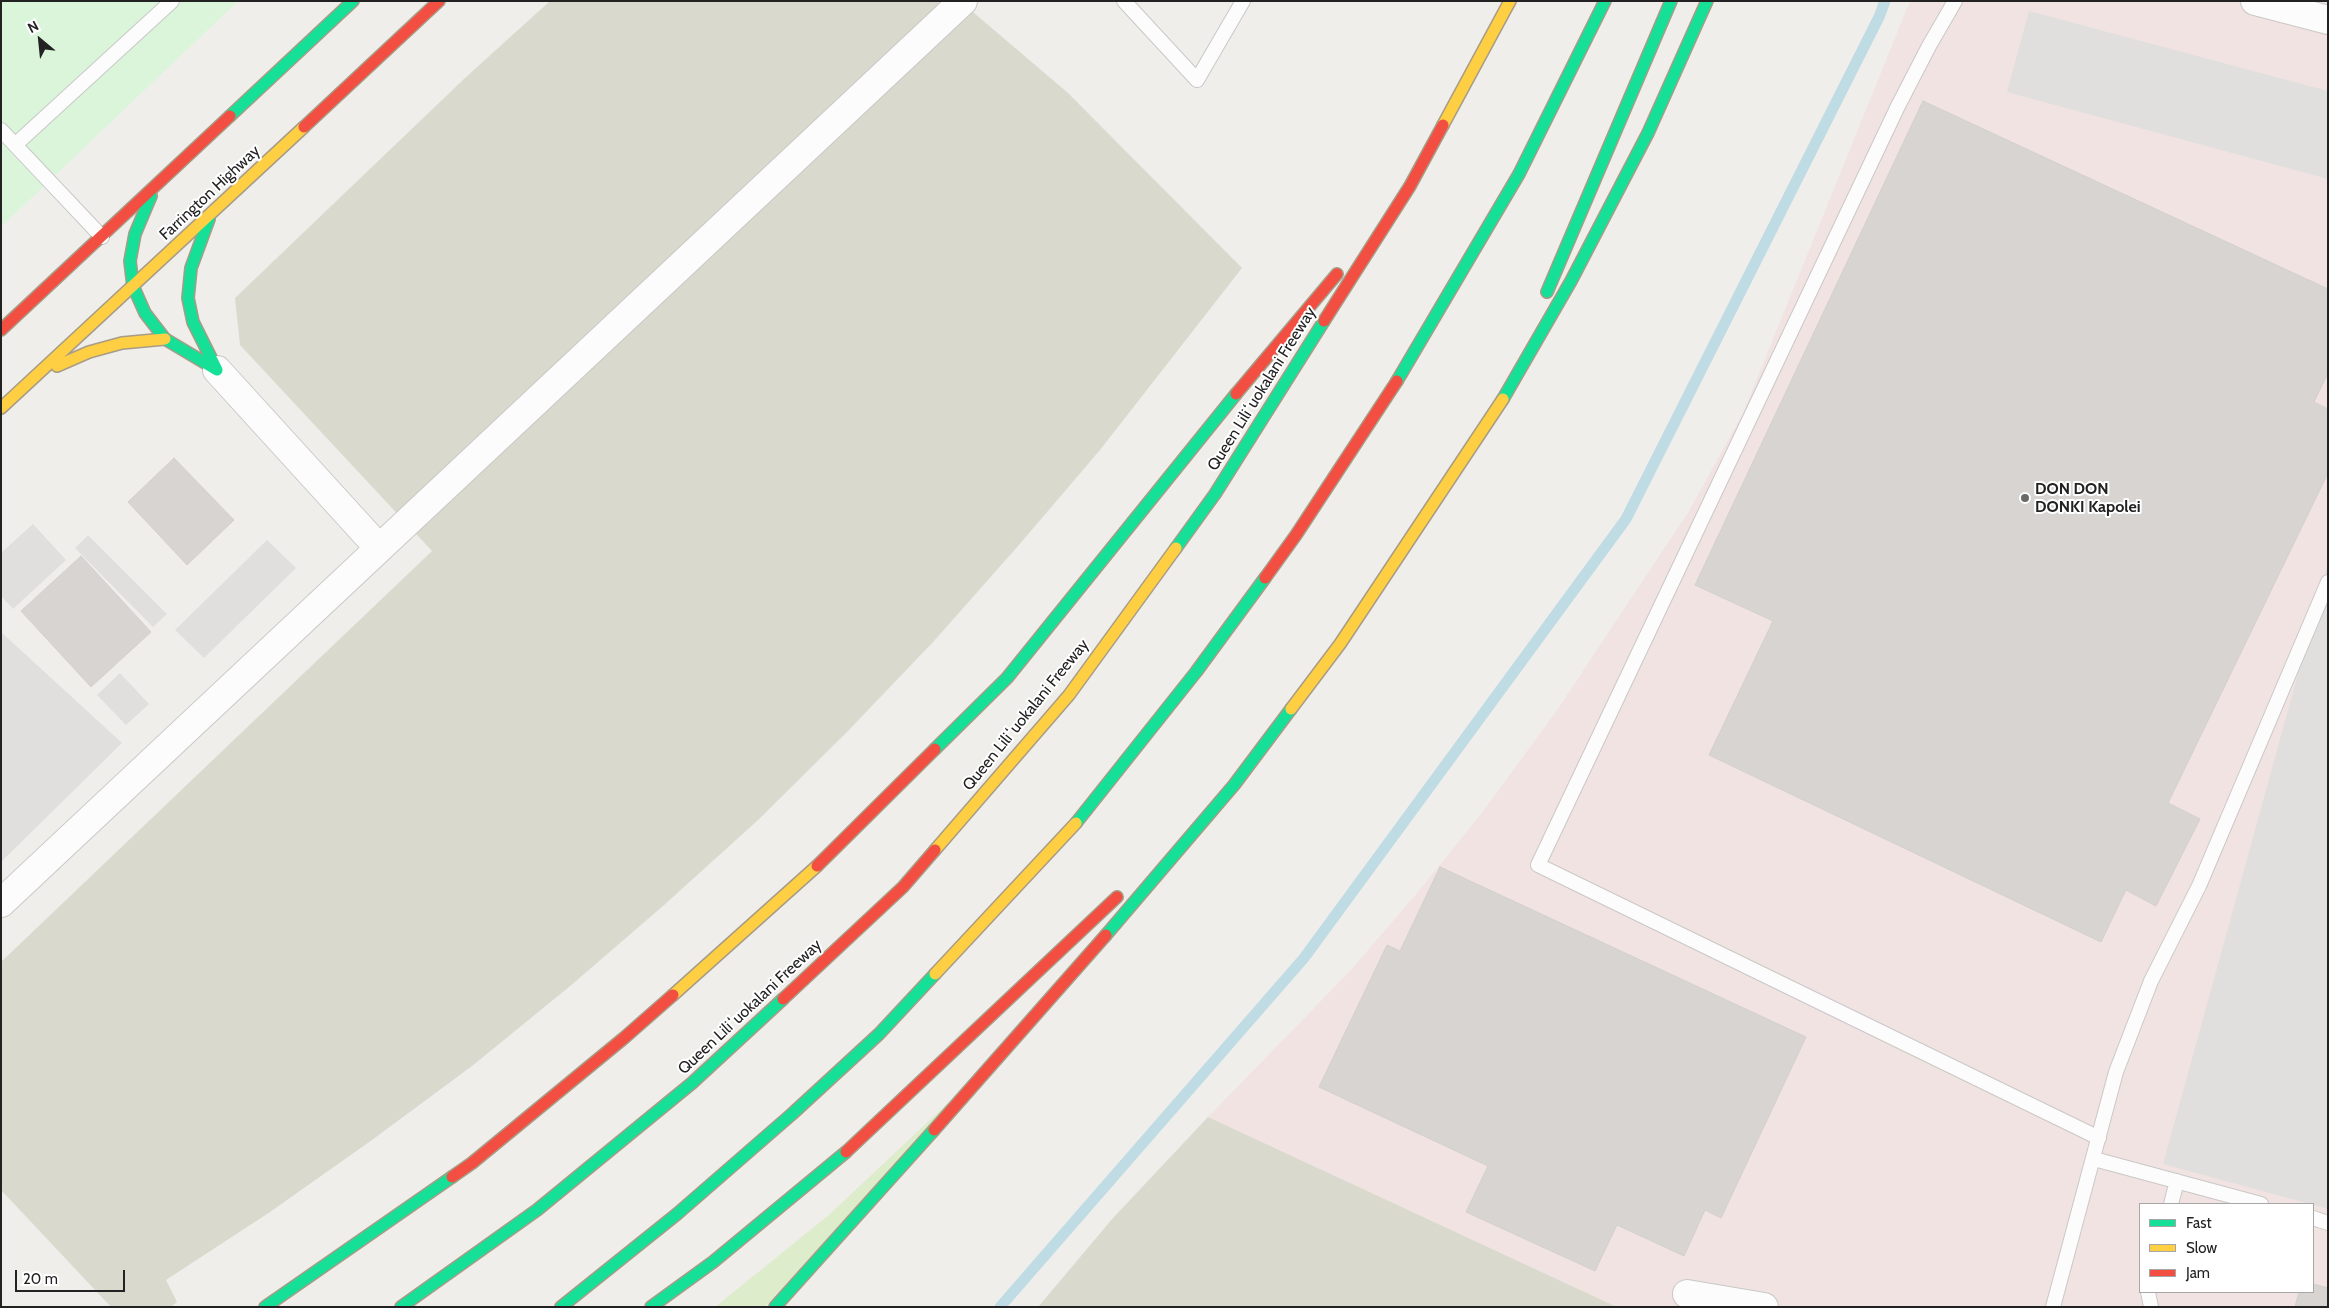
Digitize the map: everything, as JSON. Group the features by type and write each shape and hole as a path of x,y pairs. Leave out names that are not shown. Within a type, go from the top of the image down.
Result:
{"main road":[{"path":"1,330 353,1"},
{"name":"Farrington Highway","path":"1,408 210,216 439,1"},
{"name":"Queen Liliʻuokalani Freeway","path":"401,1307 537,1210 692,1084 903,887 1069,694 1215,494 1410,186 1510,1"},
{"path":"561,1307 677,1214 785,1120 872,1040 1084,815 1196,672 1290,544 1389,395 1519,174 1605,1"},
{"path":"1544,298 1671,1"},
{"path":"774,1307 1041,1010 1234,785 1340,644 1494,416 1571,282 1648,133 1708,1"},
{"path":"265,1307 472,1163 624,1038 805,878 1007,678 1208,428 1410,186"},
{"path":"154,188 135,234 130,261 133,286 145,313 165,339 217,370"},
{"path":"210,216 191,268 188,298 193,322 217,370"},
{"path":"1494,416 1536,316"},
{"path":"39,373 89,352 122,343 165,339"},
{"path":"1149,866 1234,785"},
{"path":"651,1307 713,1262 863,1138 1128,886"}],"street":[{"path":"1,903 963,1"},
{"path":"2255,1 2328,20"},
{"path":"217,370 380,548"},
{"path":"1687,1294 1764,1307"}],"lane":[{"path":"15,145 172,1"},
{"path":"1124,1 1197,80 1243,1"},
{"path":"1955,1 1898,106 1538,865 2099,1138"},
{"path":"1,130 102,237"},
{"path":"2053,1307 2116,1072 2151,981 2199,886 2328,582"},
{"path":"2094,1158 2257,1203"},
{"path":"2170,1203 2177,1181"},
{"path":"2314,1218 2328,1222"},
{"path":"2148,1293 2151,1307"}],"shaded area":[{"path":"550,1 960,1 1068,93 1242,268 1100,450 1018,546 934,641 847,732 757,821 569,987 472,1066 270,1212 166,1280 177,1302 171,1307 111,1307 1,1190 1,962 432,551 240,345 235,298 465,78"},
{"path":"1910,1 2328,1 2328,1307 1617,1307 1208,1117 1350,971 1481,814 1555,713 1689,511 1743,413"},
{"path":"2029,11 2328,91 2328,179 2007,92"},
{"path":"33,524 66,560 13,609 1,596 1,553"},
{"path":"88,535 167,614 153,627 75,548"},
{"path":"267,540 296,568 204,658 175,630"},
{"path":"2328,565 2328,1209 2314,1205 2314,1203 2306,1203 2163,1164"},
{"path":"1,632 122,743 1,862"},
{"path":"120,673 149,704 126,725 97,695"},
{"path":"1208,1117 1617,1307 1038,1307 1113,1218"}],"green space":[{"path":"1,1 238,1 1,227"},
{"path":"967,1085 765,1307 715,1307 830,1214"}],"building":[{"path":"1923,101 2328,289 2328,373 2314,402 2328,409 2328,473 2168,803 2200,819 2156,906 2126,890 2101,942 1709,755 1773,621 1695,585"},
{"path":"174,458 234,520 187,565 128,502"},
{"path":"81,556 151,632 91,687 21,611"},
{"path":"1440,867 1806,1037 1721,1218 1705,1210 1684,1256 1617,1225 1595,1271 1466,1212 1488,1166 1319,1087 1387,945 1400,951"},
{"path":"2314,1284 2328,1288 2328,1307 2295,1307 2299,1293 2314,1293"}],"waterway":[{"path":"1000,1307 1304,958 1626,519 1879,17 1885,1"}],"traffic: fast":[{"path":"230,116 353,1"},
{"path":"1397,381 1519,174 1605,1"},
{"path":"1547,292 1671,1"},
{"path":"1503,399 1571,281 1648,133 1707,1"},
{"path":"151,196 135,234 130,261 133,286 145,313 165,339 217,370"},
{"path":"209,219 191,268 188,298 193,322 217,370"},
{"path":"1176,548 1215,494 1324,321"},
{"path":"935,749 1007,678 1236,394"},
{"path":"1076,823 1196,672 1265,578"},
{"path":"1106,935 1234,785 1291,709"},
{"path":"561,1307 677,1214 792,1114 879,1034 935,974"},
{"path":"401,1307 537,1210 692,1083 783,999"},
{"path":"775,1307 934,1130"},
{"path":"651,1307 713,1262 846,1152"},
{"path":"265,1307 452,1177"}],"traffic: slow":[{"path":"1443,125 1510,1"},
{"path":"1,408 304,127"},
{"path":"57,366 89,352 122,343 165,339"},
{"path":"1291,709 1340,644 1503,399"},
{"path":"935,850 1069,695 1176,548"},
{"path":"935,974 1076,823"},
{"path":"673,995 817,866"}],"traffic: jam":[{"path":"304,127 439,1"},
{"path":"1,330 230,116"},
{"path":"1324,321 1410,186 1443,125"},
{"path":"1236,394 1337,274"},
{"path":"1265,578 1296,535 1397,381"},
{"path":"817,866 935,749"},
{"path":"783,999 903,887 935,850"},
{"path":"846,1152 1117,897"},
{"path":"934,1130 1106,935"},
{"path":"452,1177 472,1163 624,1038 673,995"}],"place":[{"name":"DON DON DONKI Kapolei","path":"2025,498"}]}
